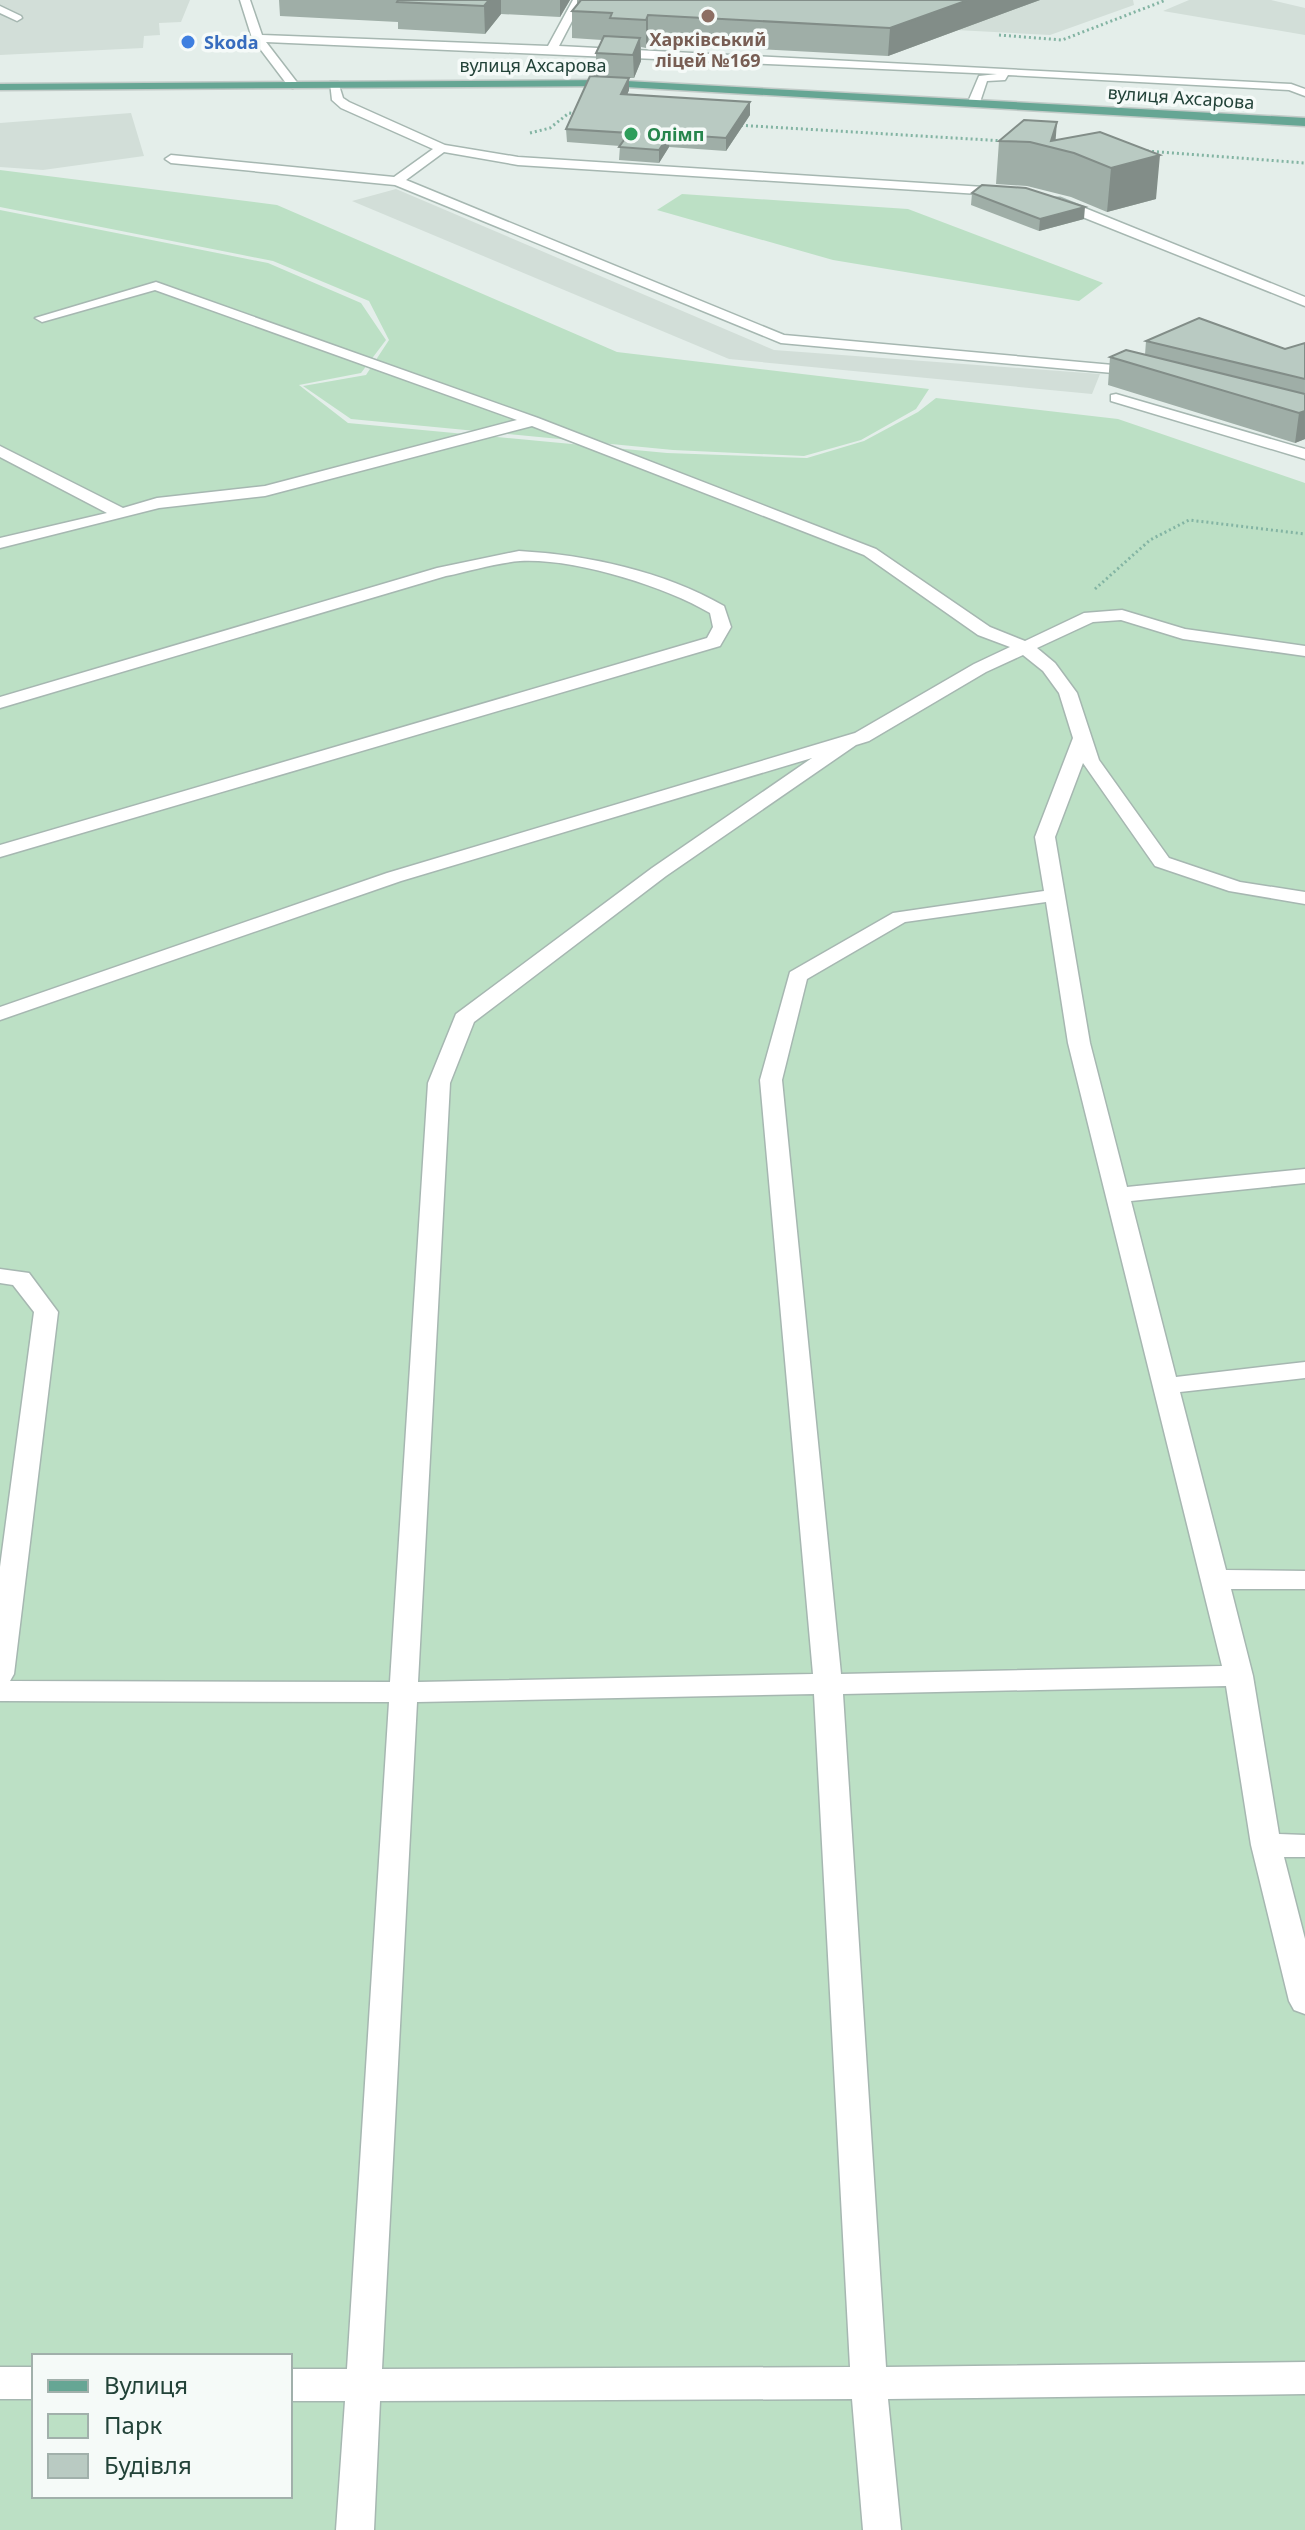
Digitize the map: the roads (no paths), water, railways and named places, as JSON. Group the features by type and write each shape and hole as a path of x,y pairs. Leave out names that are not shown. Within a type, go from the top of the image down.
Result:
{"main road":[{"name":"вулиця Ахсарова","path":"0,87 622,83 1305,122"}],"street":[{"path":"245,0 258,38 293,85"},
{"path":"553,47 578,0"},
{"path":"0,9 17,18"},
{"path":"258,38 553,47 1291,87 1305,93"},
{"path":"974,102 983,78 1001,78 1004,71"},
{"path":"334,84 338,100 345,105 442,148 518,161 1033,195 1065,203 1305,302"},
{"path":"397,181 442,148"},
{"path":"171,159 397,181 781,339 1113,369 1157,380"},
{"path":"42,318 156,286 533,421 870,552 984,631 1029,645 1068,693 1090,760 1162,862 1236,887 1305,898"},
{"path":"1116,398 1305,454"},
{"path":"0,543 157,503 265,491 533,421"},
{"path":"0,451 122,514"},
{"path":"0,703 443,572 519,556 571,559 687,592 718,610 722,627 714,642 0,851"},
{"path":"0,1014 394,877 862,737 980,668 1090,617 1122,615 1183,634 1305,651"},
{"path":"1083,737 1045,837 1079,1043 1239,1676 1266,1845 1305,2001"},
{"path":"355,2530 439,1083 464,1019 659,872 849,741"},
{"path":"882,2530 869,2383 828,1682 771,1080 797,976 900,917 1055,895"},
{"path":"1118,1195 1305,1176"},
{"path":"0,1276 20,1278 46,1312 0,1674"},
{"path":"1167,1386 1305,1370"},
{"path":"1215,1579 1305,1580"},
{"path":"0,1691 406,1692 1239,1676"},
{"path":"1266,1845 1305,1846"},
{"path":"292,2385 1305,2378"},
{"path":"0,2383 32,2383"}],"place":[{"name":"Харківський ліцей №169","path":"708,16"},
{"name":"Skoda","path":"188,42"},
{"name":"Олімп","path":"631,134"}]}
